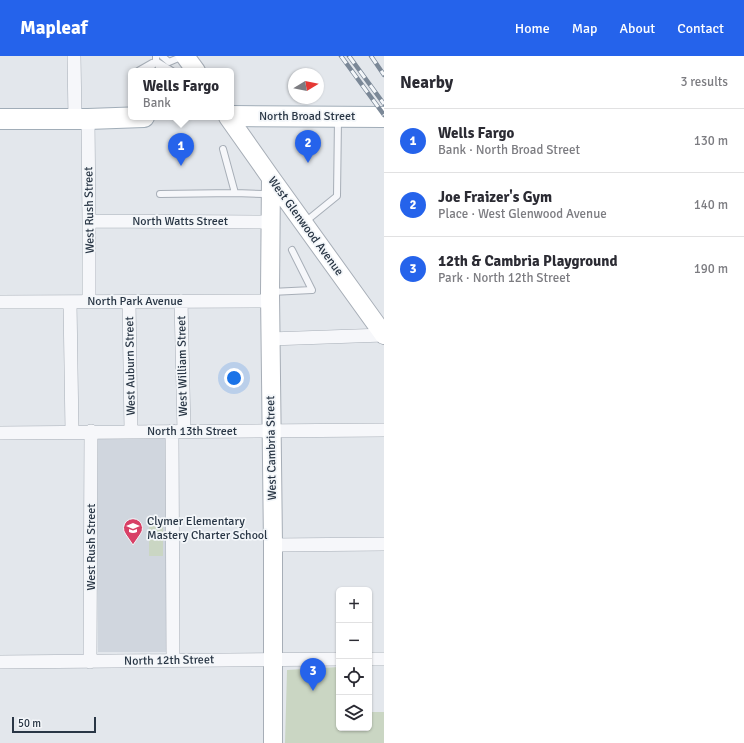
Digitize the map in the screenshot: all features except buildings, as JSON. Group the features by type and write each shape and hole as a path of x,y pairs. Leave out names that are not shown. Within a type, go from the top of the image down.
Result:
{"main road":[{"name":"North Broad Street","path":"234,116 384,117"},
{"path":"0,120 128,118"}],"street":[{"name":"West Rush Street","path":"74,56 81,119 89,221 90,302"},
{"path":"184,56 194,68"},
{"name":"West Glenwood Avenue","path":"230,120 384,335"},
{"name":"West Cambria Street","path":"271,178 270,339 273,743"},
{"name":"North Watts Street","path":"89,221 270,222"},
{"name":"North Park Avenue","path":"0,302 129,302 270,297"},
{"name":"West William Street","path":"173,660 181,301"},
{"path":"70,302 72,432"},
{"name":"West Auburn Street","path":"129,302 131,431"},
{"path":"270,339 384,335"},
{"name":"North 13th Street","path":"0,433 384,430"},
{"name":"West Rush Street","path":"90,662 91,432"},
{"path":"272,545 384,544"},
{"name":"North 12th Street","path":"0,662 336,659"},
{"path":"372,659 384,659"}],"lane":[{"path":"162,56 169,62 184,56"},
{"path":"142,68 156,59"},
{"path":"150,68 156,59"},
{"path":"156,59 168,68"},
{"path":"304,223 338,196 338,117"},
{"path":"223,149 235,193"},
{"path":"160,194 263,194 270,199"},
{"path":"270,297 312,290 292,250"}],"shaded area":[{"name":"Clymer Elementary Mastery Charter School","path":"168,438 169,652 98,652 97,439"}],"green space":[{"path":"149,521 163,521 163,556 149,556"},
{"path":"336,667 336,731 372,731 372,712 384,712 384,743 285,743 287,670"}],"railway":[{"path":"341,56 384,115"},
{"path":"349,56 384,104"},
{"path":"371,56 384,75"}],"place":[{"name":"Joe Fraizer's Gym","path":"308,163"},
{"name":"Wells Fargo","path":"181,166"},
{"name":"Clymer Elementary Mastery Charter School","path":"133,545"},
{"name":"12th & Cambria Playground","path":"313,691"}]}
